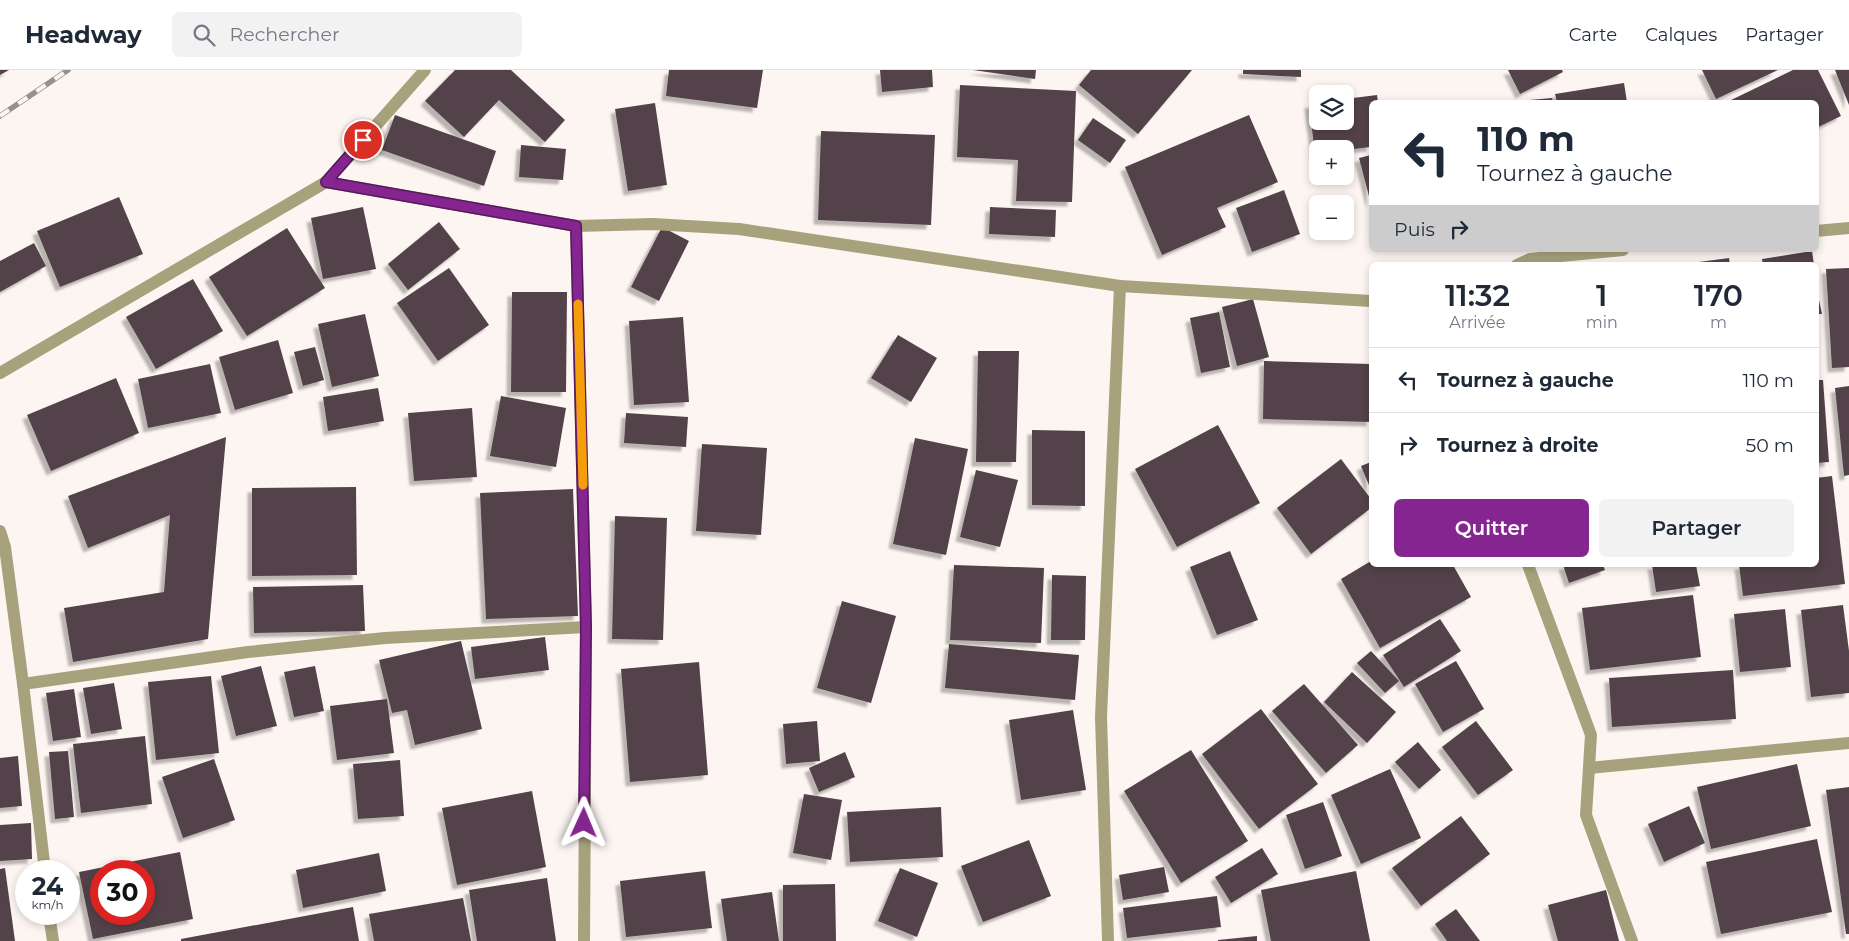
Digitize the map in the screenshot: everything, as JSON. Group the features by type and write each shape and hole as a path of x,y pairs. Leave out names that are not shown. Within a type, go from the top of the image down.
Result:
{"street":[{"path":"0,373 326,182 424,70"},
{"path":"326,182 576,226 653,224 739,229 1120,286 1369,301"},
{"path":"576,226 586,627 584,941"},
{"path":"1819,231 1849,228"},
{"path":"1524,262 1530,259 1602,252"},
{"path":"1108,941 1101,717 1120,286"},
{"path":"0,531 5,547 23,684 43,860"},
{"path":"1529,567 1591,735 1586,815 1632,941"},
{"path":"23,684 248,652 385,638 586,627"},
{"path":"1589,768 1849,743"},
{"path":"50,925 52,941"}],"building":[{"path":"0,70 9,70 0,75"},
{"path":"455,70 511,70 565,120 545,142 499,100 464,137 425,101"},
{"path":"669,70 763,70 757,108 666,96"},
{"path":"880,70 932,70 933,87 882,92"},
{"path":"973,70 1036,70 1035,79"},
{"path":"1091,70 1192,70 1138,134 1079,85"},
{"path":"1243,70 1301,70 1301,77 1243,74"},
{"path":"1508,70 1562,70 1563,72 1520,94"},
{"path":"1702,70 1778,70 1716,99"},
{"path":"1793,70 1818,70 1841,116 1819,127 1819,100 1731,100"},
{"path":"1835,70 1849,70 1849,105"},
{"path":"1624,83 1627,100 1556,100 1555,94"},
{"path":"960,85 1076,91 1072,202 1016,201 1018,160 957,157"},
{"path":"1377,95 1378,100 1369,100 1369,147 1354,149 1354,140 1313,140 1312,130 1354,130 1354,98"},
{"path":"1552,98 1552,100 1529,100"},
{"path":"655,103 667,185 628,191 615,109"},
{"path":"395,115 496,151 484,186 382,150"},
{"path":"1249,115 1278,182 1217,208 1226,227 1162,255 1125,167"},
{"path":"1093,118 1126,140 1110,163 1078,140"},
{"path":"821,131 935,135 931,225 818,220"},
{"path":"521,145 566,149 563,180 519,177"},
{"path":"1369,156 1369,196 1359,158"},
{"path":"1284,190 1300,234 1252,252 1236,208"},
{"path":"119,197 143,254 60,287 37,231"},
{"path":"363,207 376,269 323,279 311,218"},
{"path":"990,207 1056,210 1055,237 989,234"},
{"path":"439,222 460,249 408,290 388,264"},
{"path":"662,227 689,241 659,301 631,287"},
{"path":"287,228 325,288 247,336 209,277"},
{"path":"34,243 46,266 0,292 0,261"},
{"path":"1812,252 1814,262 1762,262 1762,259"},
{"path":"1729,258 1730,262 1699,262"},
{"path":"449,268 489,325 438,361 397,303"},
{"path":"1849,268 1849,367 1832,368 1826,269"},
{"path":"193,279 223,331 156,369 126,317"},
{"path":"512,292 567,292 566,392 511,392"},
{"path":"1253,299 1269,357 1237,366 1222,307"},
{"path":"1819,300 1822,314 1819,314"},
{"path":"1219,312 1230,367 1201,373 1190,318"},
{"path":"365,314 379,376 332,387 318,324"},
{"path":"683,317 689,402 634,405 629,321"},
{"path":"898,335 937,358 911,402 871,378"},
{"path":"278,340 293,393 235,410 219,357"},
{"path":"315,347 324,380 303,386 294,352"},
{"path":"978,351 1019,351 1016,462 976,462"},
{"path":"1264,361 1369,364 1369,422 1263,419"},
{"path":"210,364 221,413 148,428 138,379"},
{"path":"116,378 139,433 51,471 27,415"},
{"path":"1819,380 1823,380 1829,462 1819,463"},
{"path":"1849,386 1849,475 1844,476 1835,388"},
{"path":"378,388 384,421 328,431 323,397"},
{"path":"501,396 566,408 556,467 490,456"},
{"path":"472,408 477,477 414,481 408,413"},
{"path":"626,413 688,417 686,447 624,443"},
{"path":"1218,425 1260,503 1177,547 1135,469"},
{"path":"1032,430 1085,431 1085,506 1032,505"},
{"path":"226,437 208,639 73,662 64,608 164,592 170,515 88,548 68,496"},
{"path":"915,438 968,449 946,555 893,544"},
{"path":"702,444 767,448 761,535 696,531"},
{"path":"1341,459 1369,496 1369,510 1311,554 1277,508"},
{"path":"1369,463 1369,485 1361,466"},
{"path":"976,470 1018,480 1000,547 960,537"},
{"path":"1832,476 1845,584 1743,596 1739,567 1819,567 1819,478"},
{"path":"356,487 357,575 252,576 252,488"},
{"path":"573,489 578,616 486,619 480,493"},
{"path":"615,516 667,518 663,640 612,639"},
{"path":"1230,551 1258,620 1217,635 1190,567"},
{"path":"1369,562 1369,567 1454,567 1471,597 1380,648 1341,579"},
{"path":"954,565 1044,568 1041,643 950,640"},
{"path":"1564,567 1604,567 1605,570 1569,583"},
{"path":"1652,567 1696,567 1700,586 1656,592"},
{"path":"1052,575 1086,576 1085,640 1051,640"},
{"path":"363,585 365,631 254,633 253,587"},
{"path":"1693,595 1701,657 1590,670 1582,608"},
{"path":"842,601 896,616 871,703 817,688"},
{"path":"1843,605 1849,651 1849,693 1811,697 1801,610"},
{"path":"1785,609 1791,667 1740,672 1734,614"},
{"path":"1440,619 1461,651 1404,687 1383,655"},
{"path":"545,637 549,670 475,679 471,647"},
{"path":"461,641 482,729 415,745 407,710 392,713 379,660"},
{"path":"949,644 1079,655 1075,700 945,688"},
{"path":"1371,651 1399,681 1385,693 1357,663"},
{"path":"1456,661 1484,709 1443,732 1415,684"},
{"path":"699,662 708,775 630,782 621,669"},
{"path":"261,666 277,726 236,736 221,676"},
{"path":"315,666 324,711 294,717 284,672"},
{"path":"1733,670 1736,719 1612,727 1609,678"},
{"path":"1352,672 1396,712 1367,743 1324,702"},
{"path":"211,676 219,753 156,760 148,682"},
{"path":"114,683 122,729 91,734 83,688"},
{"path":"1304,684 1358,745 1326,773 1272,711"},
{"path":"74,689 81,737 53,741 46,693"},
{"path":"387,699 394,753 337,760 330,706"},
{"path":"1261,709 1318,784 1259,829 1202,754"},
{"path":"1073,710 1086,790 1021,800 1009,720"},
{"path":"817,721 820,761 786,764 783,724"},
{"path":"1476,721 1513,770 1478,795 1442,747"},
{"path":"145,736 152,804 81,813 73,744"},
{"path":"1418,742 1441,770 1419,789 1395,762"},
{"path":"1191,750 1248,841 1181,883 1124,791"},
{"path":"68,751 74,817 55,819 49,752"},
{"path":"845,752 855,777 819,792 809,768"},
{"path":"18,756 22,806 0,808 0,758"},
{"path":"214,759 235,820 183,838 162,777"},
{"path":"400,760 404,816 358,819 353,764"},
{"path":"1797,764 1811,826 1711,849 1697,787"},
{"path":"1390,769 1421,838 1361,864 1331,795"},
{"path":"1849,787 1849,934 1846,934 1826,790"},
{"path":"532,791 546,867 457,885 442,808"},
{"path":"804,794 842,800 831,860 793,853"},
{"path":"1323,802 1342,856 1305,869 1286,815"},
{"path":"1689,806 1705,843 1664,862 1648,824"},
{"path":"941,807 943,857 850,862 847,812"},
{"path":"1461,816 1490,854 1421,906 1392,868"},
{"path":"31,823 32,859 0,861 0,825"},
{"path":"1817,839 1832,912 1721,934 1706,862"},
{"path":"1029,840 1051,896 983,922 961,866"},
{"path":"1262,848 1278,874 1231,903 1215,877"},
{"path":"180,852 193,919 93,939 90,925 155,925 155,860 140,860"},
{"path":"379,853 386,891 303,908 296,870"},
{"path":"1164,867 1169,892 1123,900 1119,875"},
{"path":"5,868 15,941 0,941 0,869"},
{"path":"900,868 938,883 917,937 878,921"},
{"path":"90,870 90,925 80,872"},
{"path":"705,871 712,928 626,937 620,881"},
{"path":"1356,871 1370,941 1271,941 1261,890"},
{"path":"547,878 556,941 477,941 469,890"},
{"path":"835,884 836,941 783,941 783,885"},
{"path":"1606,890 1619,941 1558,941 1548,905"},
{"path":"772,892 779,941 727,941 721,899"},
{"path":"1217,896 1221,927 1127,938 1123,908"},
{"path":"463,898 471,941 374,941 369,914"},
{"path":"353,907 359,941 181,941 181,939"},
{"path":"1456,909 1480,941 1447,941 1435,924"},
{"path":"1257,936 1257,941 1218,941 1218,940"}],"railway":[{"path":"0,116 68,70"}],"slow traffic":[{"path":"578,304 583,485"}],"route":[{"path":"363,140 326,182 576,226 586,627 584,823"}]}
